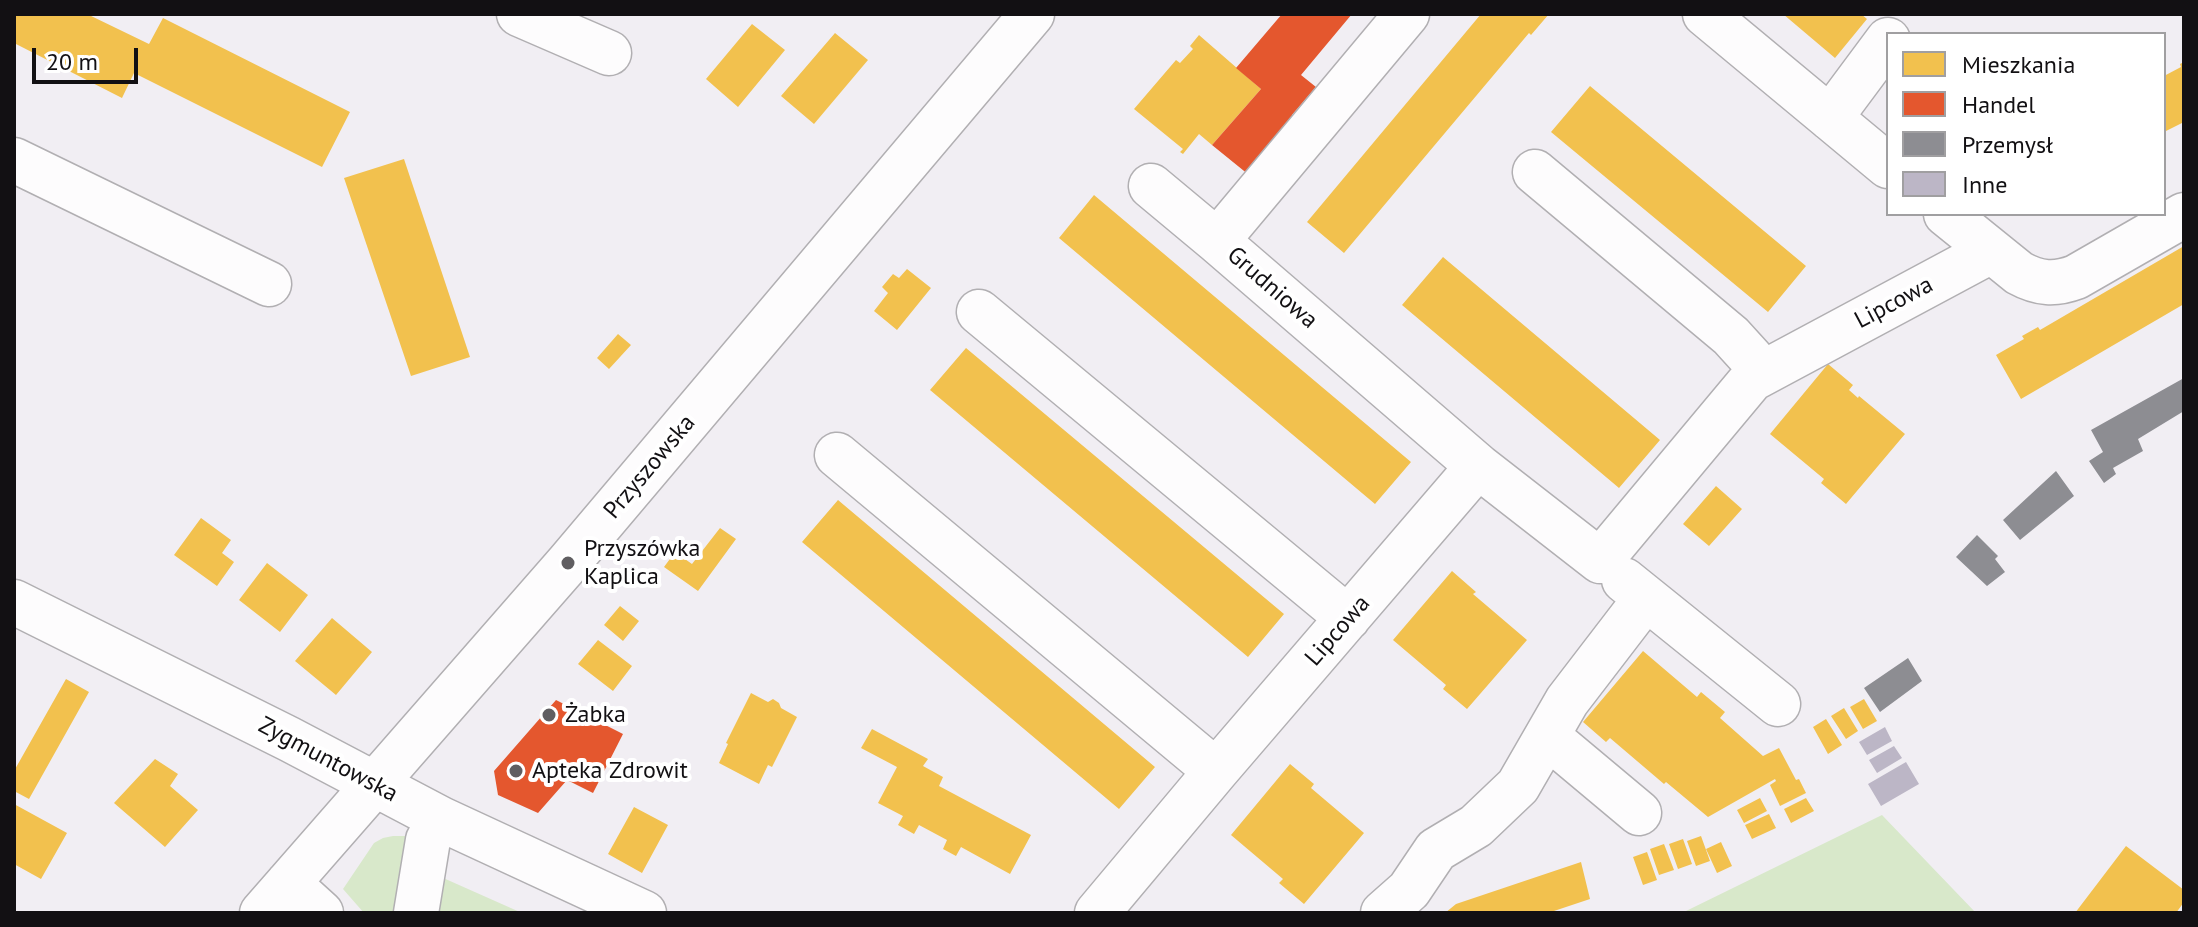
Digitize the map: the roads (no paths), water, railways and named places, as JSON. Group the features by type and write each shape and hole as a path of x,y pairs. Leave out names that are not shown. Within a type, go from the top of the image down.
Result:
{"street":[{"path":"519,14 609,53"},
{"name":"Przyszowska","path":"275,898 588,540 1032,14"},
{"name":"Grudniowa","path":"1407,14 1217,241 1478,466"},
{"path":"1705,14 1886,164"},
{"path":"1894,32 1908,14"},
{"path":"1830,118 1886,43"},
{"path":"14,160 269,284"},
{"path":"1535,172 1731,336 1761,374"},
{"path":"1151,186 1217,241"},
{"path":"1948,216 2019,273 2047,283 2076,277 2184,215"},
{"name":"Lipcowa","path":"1600,561 1744,387 1761,374 1991,251"},
{"path":"979,312 1348,618"},
{"path":"837,455 1216,771"},
{"path":"1478,466 1778,704"},
{"name":"Lipcowa","path":"1097,913 1478,466"},
{"path":"1383,913 1409,890 1436,850 1476,826 1518,786 1567,701 1646,598"},
{"name":"Zygmuntowska","path":"14,602 289,739 441,819 644,913"},
{"path":"1547,736 1639,813"},
{"path":"416,913 428,840"},
{"path":"275,898 321,913"}],"place":[{"name":"Przyszówka Kaplica","path":"568,563"},
{"name":"Żabka","path":"549,715"},
{"name":"Apteka Zdrowit","path":"516,771"}]}
